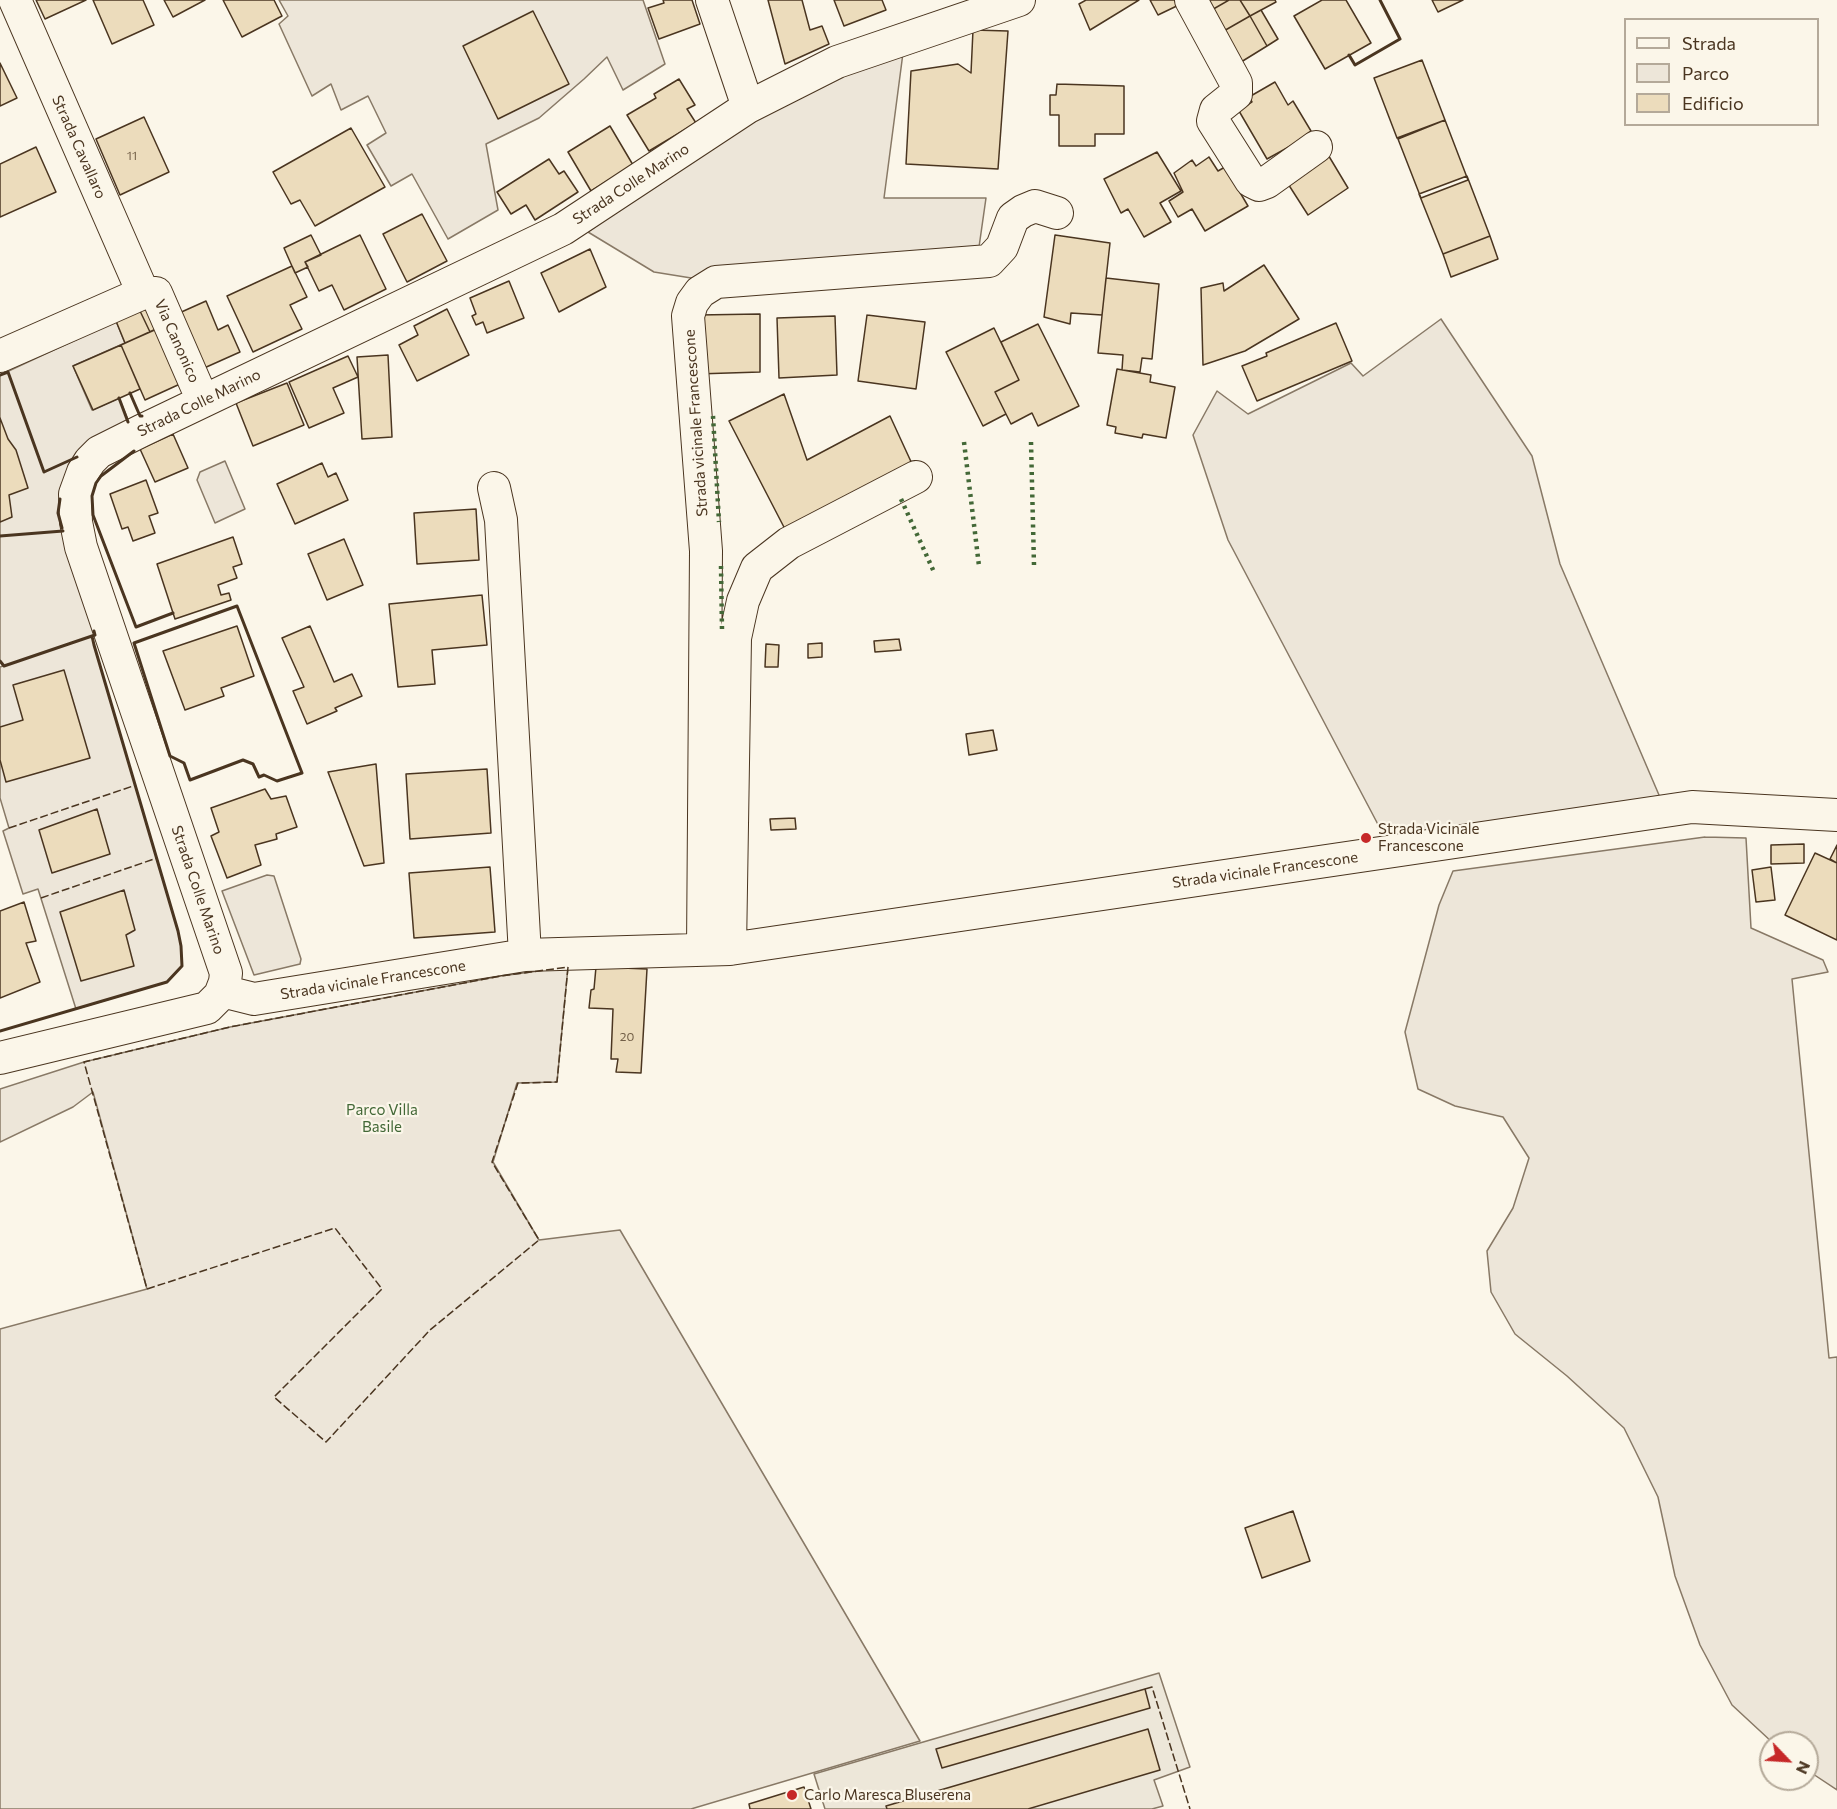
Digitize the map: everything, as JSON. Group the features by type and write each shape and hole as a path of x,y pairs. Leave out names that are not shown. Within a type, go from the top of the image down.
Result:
{"street":[{"name":"Strada Cavallaro","path":"15,0 142,293"},
{"path":"712,0 748,107"},
{"name":"Strada Colle Marino","path":"222,991 226,973 81,547 76,522 75,494 83,472 90,461 99,452 563,229 748,107 837,62 1019,0"},
{"path":"1191,0 1236,83 1236,94 1216,110 1213,121 1251,181 1259,184 1267,182 1316,147"},
{"name":"Strada vicinale Francescone","path":"717,949 706,551 688,316 692,303 700,292 716,282 989,261 1002,247 1013,218 1035,206 1057,213"},
{"path":"0,356 142,293"},
{"name":"Via Canonico","path":"142,293 156,293 203,401"},
{"path":"717,949 735,638 744,601 757,568 789,543 916,477"},
{"path":"494,488 501,520 525,955"},
{"name":"Strada vicinale Francescone","path":"222,991 254,999 525,955 717,949 1692,807 1837,815"},
{"path":"0,1058 207,1008 222,991"}],"green space":[{"path":"279,0 643,0 665,64 623,90 607,57 539,118 486,144 498,210 448,239 412,174 391,186 367,145 386,133 368,96 341,110 331,84 312,96 279,24 288,16"},
{"path":"903,53 884,198 986,198 977,261 716,282 654,272 588,232 737,128 819,85"},
{"path":"1441,319 1532,456 1560,564 1662,802 1392,851 1228,540 1193,435 1217,391 1248,414 1351,363 1363,376"},
{"path":"116,321 125,343 73,366 92,410 119,398 129,422 61,494 58,513 95,635 92,636 94,645 178,931 182,966 167,982 76,1009 38,889 23,894 3,831 9,828 0,798 0,667 3,666 0,661 0,375"},
{"path":"225,461 245,509 215,523 197,480 200,472"},
{"path":"1705,837 1746,838 1751,928 1823,960 1828,972 1792,979 1829,1358 1837,1357 1837,1790 1819,1778 1819,1731 1760,1731 1732,1705 1700,1645 1675,1576 1658,1497 1624,1428 1567,1376 1515,1334 1491,1292 1487,1251 1513,1208 1529,1158 1503,1117 1455,1106 1418,1089 1405,1032 1439,905 1453,871"},
{"path":"267,875 274,876 301,959 300,964 254,975 222,891"},
{"name":"Parco Villa Basile","path":"568,967 557,1082 517,1083 493,1162 539,1240 620,1230 920,1741 691,1809 0,1809 0,1329 147,1289 93,1092 73,1107 0,1142 0,1089 84,1062 230,1027 501,976"}],"shaded area":[{"path":"1159,1673 1190,1767 1154,1780 1163,1806 1152,1809 825,1809 814,1774"}],"building":[{"path":"36,0 86,0 45,19"},
{"path":"93,0 143,0 154,25 112,44"},
{"path":"164,0 205,0 173,17"},
{"path":"223,0 274,0 282,16 242,37"},
{"path":"663,0 692,0 700,24 659,39 648,8 664,3"},
{"path":"768,0 802,0 810,30 822,26 829,44 785,64"},
{"path":"834,0 882,0 886,10 844,26"},
{"path":"1086,0 1139,0 1090,30 1079,4"},
{"path":"1150,0 1181,0 1183,3 1158,15"},
{"path":"1195,0 1229,0 1203,15"},
{"path":"1229,0 1240,0 1250,16 1215,36 1203,15"},
{"path":"1240,0 1275,0 1276,2 1250,16"},
{"path":"1322,0 1346,0 1371,43 1325,69 1294,16"},
{"path":"1432,0 1463,0 1438,12"},
{"path":"1261,10 1278,39 1267,46 1250,16"},
{"path":"533,11 569,84 498,119 463,46"},
{"path":"1250,16 1267,46 1233,67 1215,36"},
{"path":"973,30 1008,31 998,169 906,164 911,71 958,64 971,73"},
{"path":"1422,60 1445,120 1397,138 1374,78"},
{"path":"0,63 17,98 0,106"},
{"path":"679,79 695,105 687,109 696,123 649,151 627,115 656,98 654,94"},
{"path":"1275,82 1288,105 1293,101 1311,131 1307,134 1310,140 1296,143 1267,159 1239,111 1252,102 1249,97"},
{"path":"1057,84 1124,86 1124,134 1095,134 1095,146 1059,146 1059,115 1050,115 1050,95 1056,95"},
{"path":"144,117 169,172 120,195 96,139"},
{"path":"1445,120 1468,180 1421,198 1398,139"},
{"path":"610,126 633,165 591,191 568,152"},
{"path":"351,128 385,187 315,226 300,200 291,204 273,172"},
{"path":"36,147 56,192 0,217 0,164"},
{"path":"1324,148 1348,188 1308,215 1283,176"},
{"path":"1157,152 1181,191 1160,203 1171,222 1144,237 1128,209 1121,213 1104,179"},
{"path":"1209,157 1218,171 1225,167 1248,206 1205,231 1192,209 1178,217 1169,201 1183,192 1174,173 1192,160 1196,166"},
{"path":"549,159 559,174 564,171 578,192 535,220 526,205 511,214 497,192"},
{"path":"1467,176 1490,236 1443,254 1419,194"},
{"path":"422,214 447,261 407,282 383,234"},
{"path":"311,235 321,255 305,262 308,267 295,273 284,248"},
{"path":"360,235 386,289 344,310 332,285 319,291 305,262"},
{"path":"1055,235 1110,243 1102,315 1071,313 1070,324 1044,317"},
{"path":"1490,236 1498,259 1451,277 1443,254"},
{"path":"590,249 606,287 559,312 541,273"},
{"path":"1264,265 1299,319 1245,351 1203,365 1201,288 1223,283 1224,291"},
{"path":"292,266 307,297 290,305 302,329 253,352 227,296"},
{"path":"1106,278 1159,284 1152,359 1142,358 1140,372 1122,370 1123,355 1098,353"},
{"path":"509,281 524,318 487,333 483,322 476,325 472,316 476,314 470,298"},
{"path":"206,301 218,330 228,325 240,352 193,373 168,318"},
{"path":"156,303 166,325 150,332 140,311"},
{"path":"447,309 469,355 417,381 399,345 418,335 414,326"},
{"path":"140,311 150,332 125,343 116,321"},
{"path":"760,314 760,372 697,374 698,315"},
{"path":"867,315 925,322 916,389 858,381"},
{"path":"835,316 837,375 779,378 777,318"},
{"path":"1336,323 1352,361 1257,401 1242,366 1267,356 1266,353"},
{"path":"1038,324 1079,406 1038,426 1032,413 1011,424 995,392 1019,380 1001,342"},
{"path":"994,328 1019,380 995,392 1006,414 983,426 946,352"},
{"path":"156,329 180,384 145,400 121,345"},
{"path":"121,345 140,389 93,410 73,366"},
{"path":"388,355 392,437 362,439 357,357"},
{"path":"348,356 358,377 333,388 344,413 309,428 289,382"},
{"path":"1117,369 1151,375 1150,382 1175,387 1166,438 1143,434 1142,438 1115,433 1116,427 1107,425"},
{"path":"287,383 304,425 253,446 236,403"},
{"path":"784,394 807,460 890,416 913,466 787,533 729,421"},
{"path":"0,418 8,439 16,450 28,488 9,495 12,517 0,522"},
{"path":"173,434 188,468 155,482 140,449"},
{"path":"322,463 328,477 336,473 348,500 295,524 277,484"},
{"path":"146,480 158,513 149,516 155,533 133,541 128,527 122,529 110,494"},
{"path":"476,509 479,560 417,564 414,513"},
{"path":"233,537 242,564 233,567 237,578 218,585 221,595 229,593 231,600 175,619 157,564"},
{"path":"344,539 363,585 327,600 308,554"},
{"path":"482,595 487,645 432,650 435,684 398,687 389,604"},
{"path":"237,626 254,676 221,688 224,696 185,710 163,651"},
{"path":"310,626 334,682 352,674 362,696 335,708 337,711 307,724 293,691 304,687 282,638"},
{"path":"899,639 901,650 875,652 874,641"},
{"path":"822,643 822,657 808,658 808,644"},
{"path":"766,644 779,645 778,667 765,667"},
{"path":"64,670 90,758 6,782 0,760 0,727 23,720 13,685"},
{"path":"993,730 997,750 969,755 966,734"},
{"path":"376,764 384,863 364,866 328,772"},
{"path":"487,769 491,833 410,839 406,774"},
{"path":"265,789 271,799 286,796 297,827 276,834 277,839 255,845 261,865 227,878 211,836 219,832 211,808"},
{"path":"97,809 110,854 52,873 39,830"},
{"path":"795,818 796,829 771,830 770,819"},
{"path":"1804,844 1804,863 1771,864 1771,845"},
{"path":"1837,845 1837,863 1830,859"},
{"path":"1815,853 1837,863 1837,940 1785,915"},
{"path":"490,867 495,932 414,938 409,873"},
{"path":"1771,867 1775,900 1756,902 1752,870"},
{"path":"124,890 135,930 126,935 134,966 81,981 60,912"},
{"path":"24,902 36,941 26,943 40,982 0,998 0,911"},
{"path":"596,967 647,969 641,1073 616,1072 618,1059 611,1059 613,1009 589,1008"},
{"path":"1293,1511 1310,1561 1262,1578 1245,1528"},
{"path":"1145,1689 1150,1708 942,1768 936,1749"},
{"path":"1148,1729 1160,1770 1028,1809 887,1809 886,1806"},
{"name":"Carlo Maresca Bluserena","path":"804,1787 811,1809 750,1809 749,1804"}],"hedge":[{"path":"713,416 719,522"},
{"path":"964,442 979,566"},
{"path":"1031,442 1034,565"},
{"path":"901,499 934,572"},
{"path":"721,566 722,630"}],"fence":[{"path":"112,467 96,483 92,496 93,515 113,567"},
{"path":"9,828 136,785"},
{"path":"41,898 157,858"},
{"path":"568,967 557,1082 518,1083 492,1162 539,1240 430,1330 326,1442 274,1397 382,1289 335,1228 147,1289 84,1062 230,1027 501,976 568,967"},
{"path":"1145,1689 1152,1687 1190,1809"}],"wall":[{"path":"1349,55 1355,65 1400,39 1380,0"},
{"path":"0,375 8,372 44,472 77,457"},
{"path":"130,393 142,416"},
{"path":"119,398 128,422"},
{"path":"134,451 101,476 96,483 92,496 93,515 136,627 173,613"},
{"path":"60,499 58,513 62,528"},
{"path":"0,536 63,531"},
{"path":"237,606 302,773 277,781 264,775 259,777 253,764 243,760 190,780 184,763 170,756 134,643 237,606"},
{"path":"0,1031 167,982 182,966 178,931 94,645 92,636 95,635 94,631"},
{"path":"0,661 4,666 92,636"}],"place":[{"name":"Strada Vicinale Francescone","path":"1366,838"},
{"name":"Carlo Maresca Bluserena","path":"792,1795"}]}
